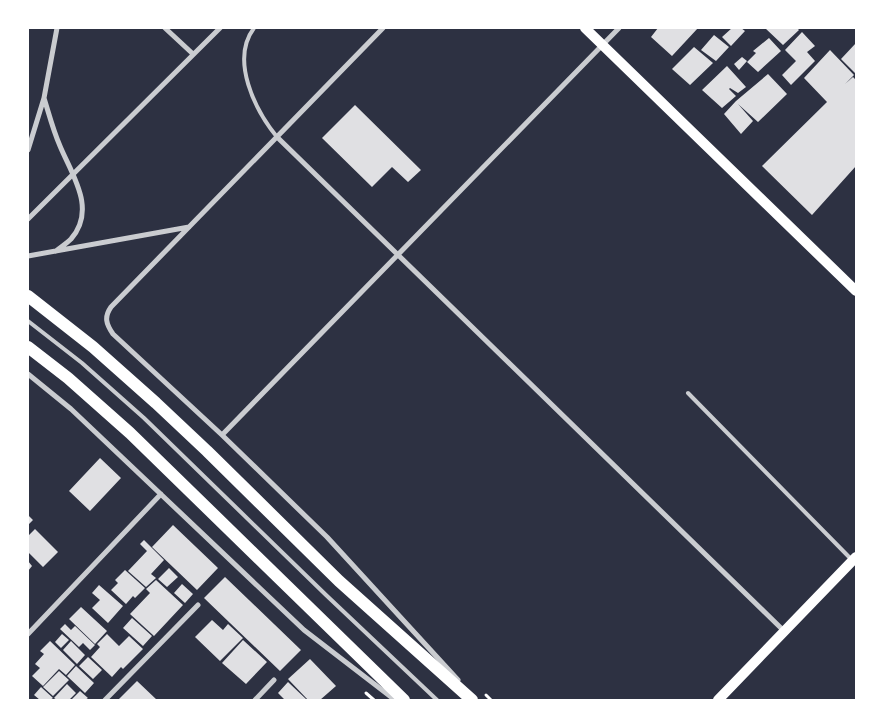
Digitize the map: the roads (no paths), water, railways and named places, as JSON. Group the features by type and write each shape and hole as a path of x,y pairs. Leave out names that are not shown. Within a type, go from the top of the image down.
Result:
{"main road":[{"path":"584,28 856,291"},
{"path":"28,296 92,347 156,403 339,581 472,700"},
{"path":"28,347 68,378 130,432 404,700"},
{"path":"718,700 855,558"}],"street":[{"path":"28,150 44,98 57,28"},
{"path":"165,28 193,54"},
{"path":"28,219 220,28"},
{"path":"383,28 111,307 106,319 108,327 113,334 222,435 327,538 477,700"},
{"path":"222,435 619,28"},
{"path":"44,98 53,129 73,174 83,204 78,228 71,239 56,251"},
{"path":"277,137 784,632"},
{"path":"28,256 189,227"},
{"path":"28,374 72,409 304,630 395,700"},
{"path":"28,634 161,494"},
{"path":"105,700 198,605"},
{"path":"254,700 274,680"}],"lane":[{"path":"254,28 244,56 247,80 256,105 265,122 277,137"},
{"path":"28,321 82,363 144,418 436,700"},
{"path":"688,393 855,558"}]}
